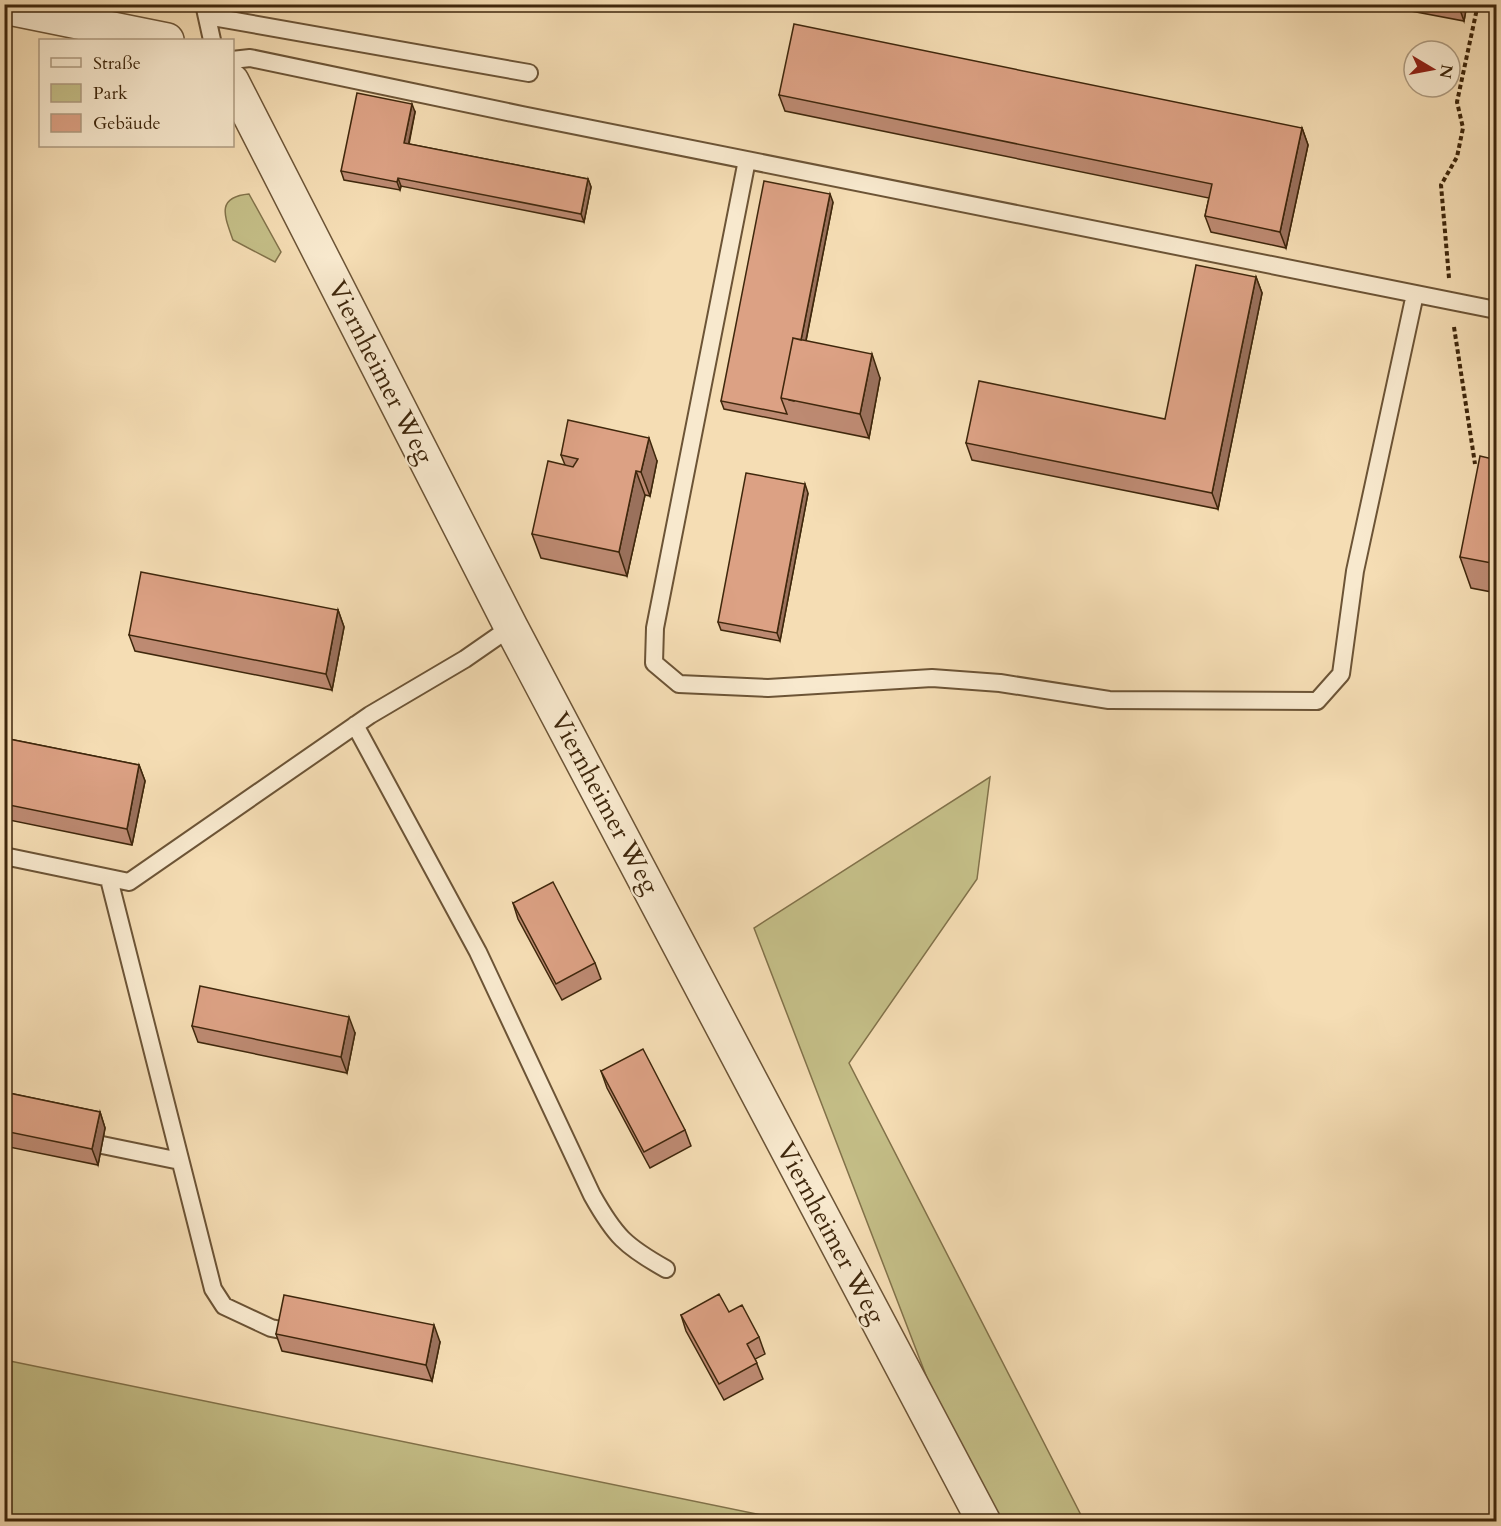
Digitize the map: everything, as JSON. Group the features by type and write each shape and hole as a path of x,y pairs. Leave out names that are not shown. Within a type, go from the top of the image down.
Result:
{"street":[{"path":"4,7 162,39"},
{"name":"Viernheimer Weg","path":"234,85 511,627 984,1521"}],"lane":[{"path":"212,39 205,10 530,73"},
{"path":"234,60 250,58 1497,310"},
{"path":"747,160 655,628 654,663 680,684 768,688 932,678 1000,683 1109,700 1317,701 1341,674 1355,570 1415,294"},
{"path":"4,856 129,882 355,725 465,659 511,627"},
{"path":"355,725 478,952 592,1195 610,1228 631,1249 666,1269"},
{"path":"109,879 213,1289 224,1306 271,1328 286,1331"},
{"path":"102,1145 180,1161"}],"path":[{"path":"1475,464 1450,301 1441,185 1457,158 1463,128 1457,102 1478,4"}],"green space":[{"path":"249,194 281,252 275,262 233,240 227,224 225,210 227,204 231,199"},
{"path":"990,777 977,879 849,1063 1084,1521 982,1521 754,928"},
{"path":"5,1360 791,1521 5,1521"}],"building":[{"path":"794,24 1302,128 1280,232 1205,216 1212,184 779,95"},
{"path":"357,93 412,104 404,143 588,179 581,214 398,178 397,182 341,171"},
{"path":"764,181 830,194 801,340 793,338 781,398 787,414 721,401"},
{"path":"1196,265 1256,277 1212,493 966,443 979,381 1165,419"},
{"path":"793,338 872,354 860,414 781,398"},
{"path":"568,420 649,438 641,472 636,471 619,552 532,534 548,461 573,467 578,459 561,455"},
{"path":"1480,456 1497,460 1497,564 1460,557"},
{"path":"746,473 805,484 777,633 718,622"},
{"path":"141,572 338,610 326,674 129,635"},
{"path":"4,738 139,765 127,829 4,804"},
{"path":"553,882 595,963 556,984 513,903"},
{"path":"200,986 349,1017 341,1057 192,1026"},
{"path":"643,1049 685,1130 644,1152 601,1071"},
{"path":"4,1092 100,1112 92,1149 4,1131"},
{"path":"719,1294 729,1312 742,1305 759,1337 747,1344 757,1363 719,1384 681,1315"},
{"path":"284,1295 434,1325 426,1365 276,1334"}]}
